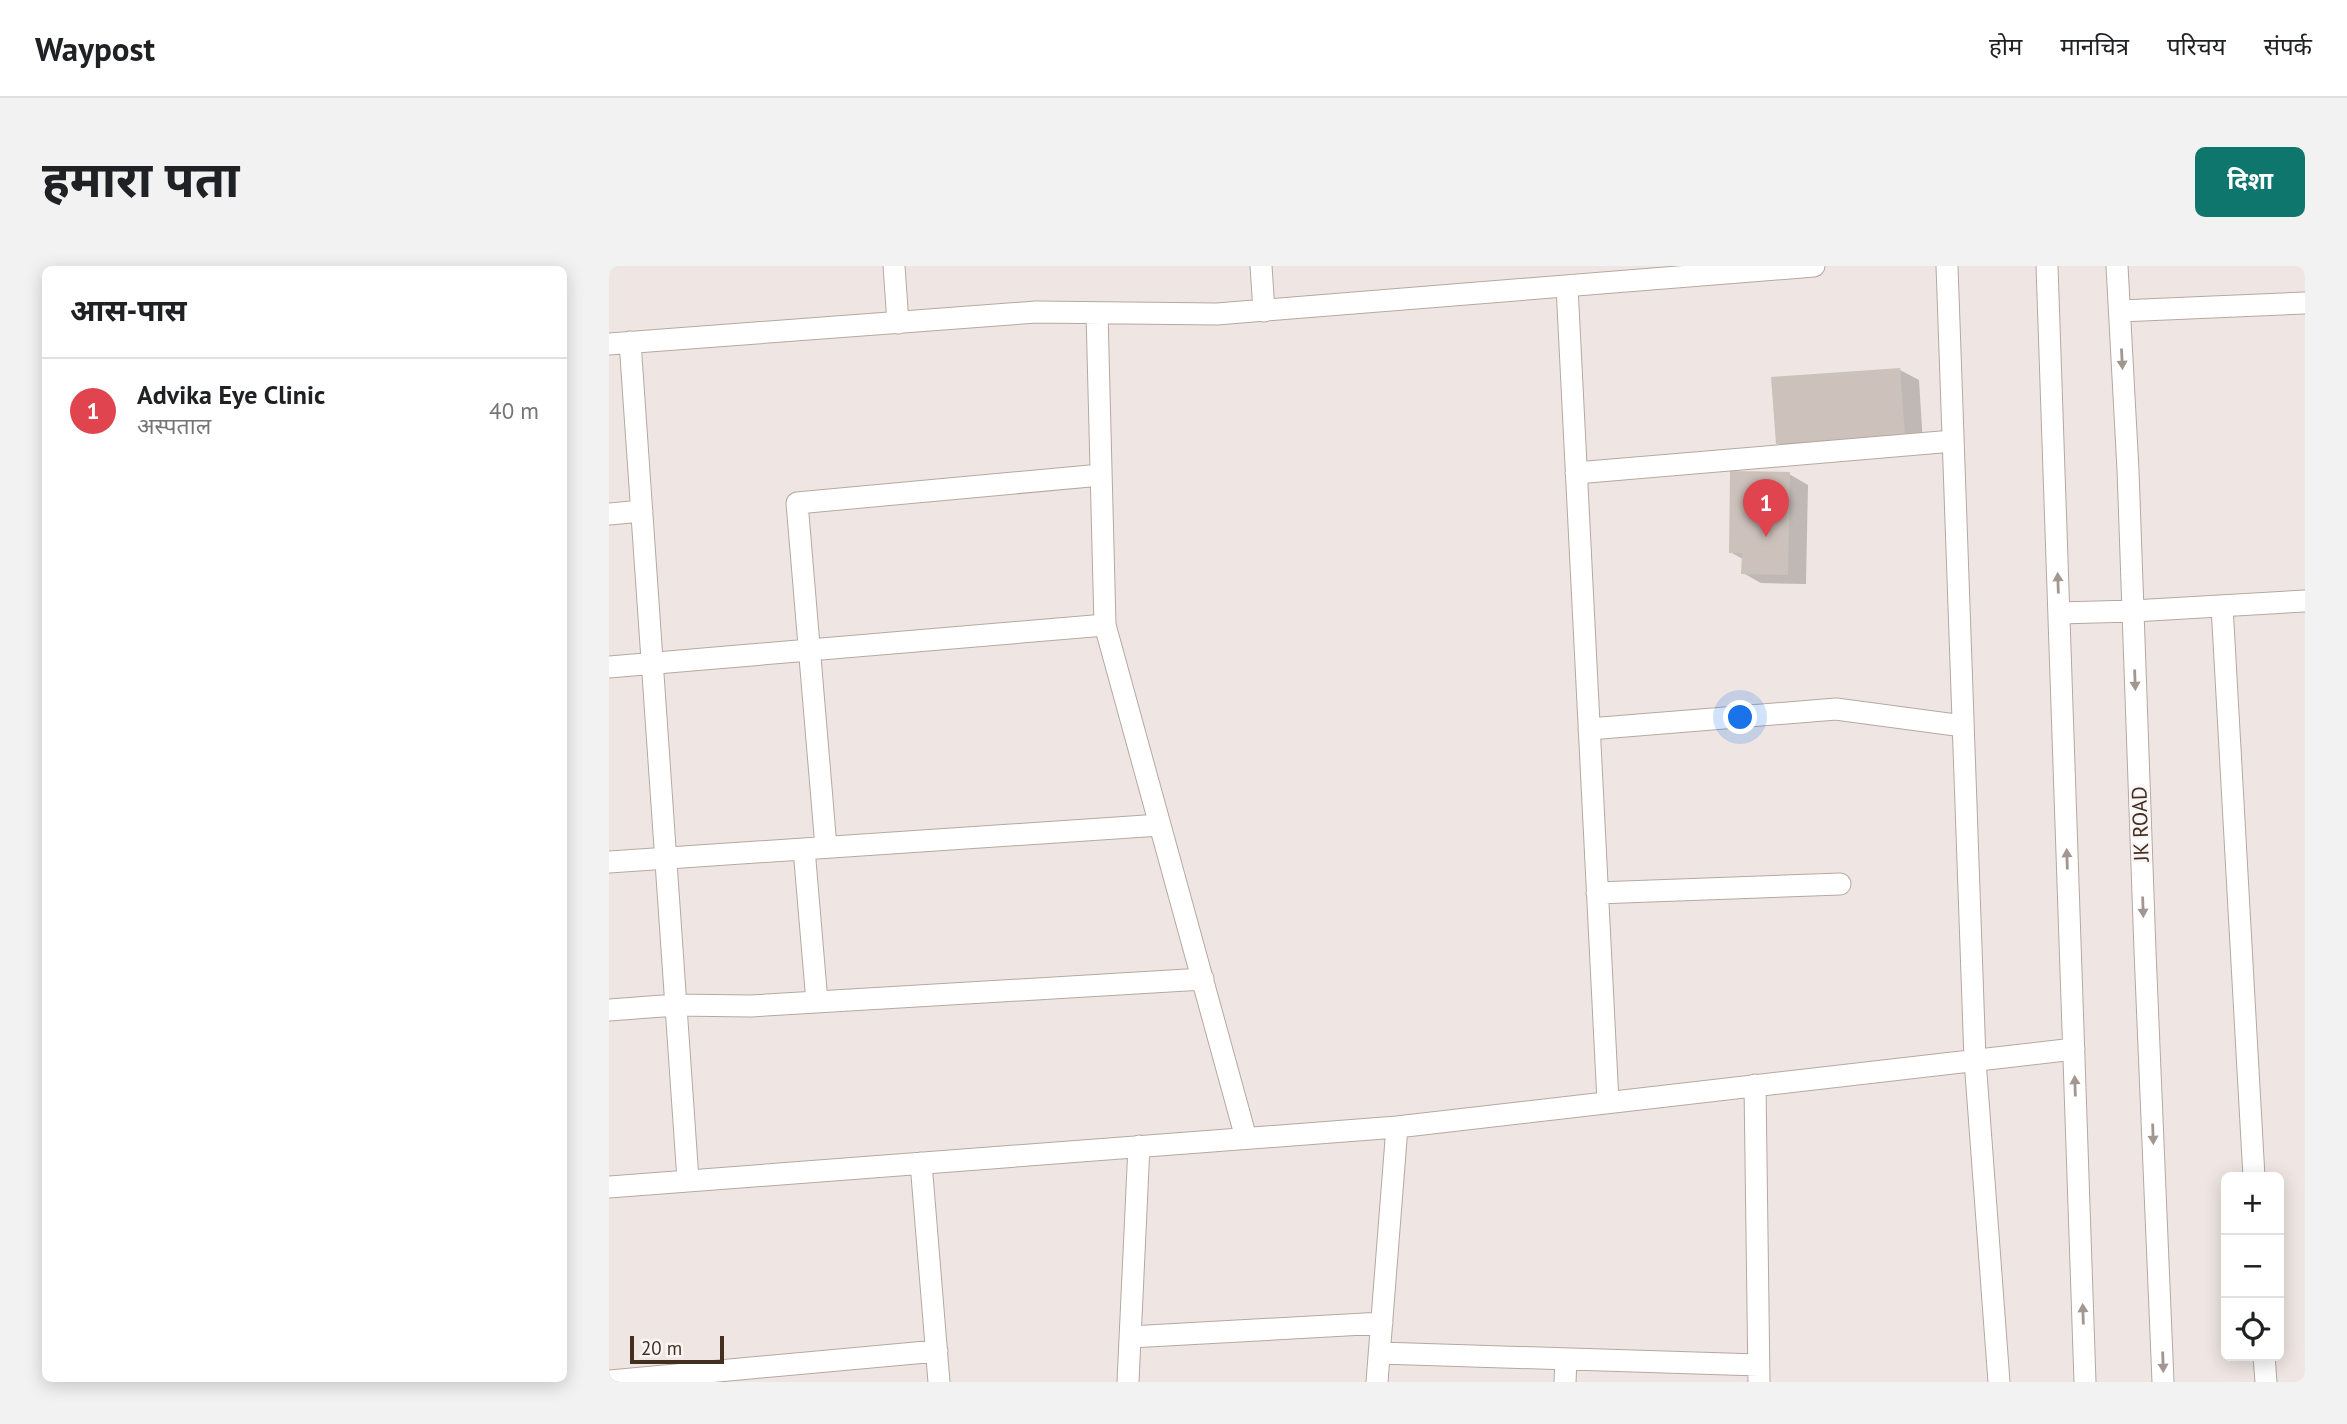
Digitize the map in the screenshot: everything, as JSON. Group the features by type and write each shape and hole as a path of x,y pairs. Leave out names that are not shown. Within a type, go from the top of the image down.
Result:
{"street":[{"path":"894,266 898,323"},
{"path":"1261,266 1263,311"},
{"path":"688,1180 642,511 620,343 1036,313 1217,314 1814,266"},
{"path":"1947,266 1975,1060 1999,1382"},
{"path":"2047,266 2085,1382"},
{"name":"JK ROAD","path":"2117,266 2163,1382"},
{"path":"1567,286 1608,1102"},
{"path":"2120,311 2305,303"},
{"path":"1097,313 1105,625 1246,1138"},
{"path":"1576,473 1953,441"},
{"path":"826,848 797,503 1101,475"},
{"path":"609,514 642,511"},
{"path":"2059,613 2305,601"},
{"path":"2223,606 2254,1172"},
{"path":"609,667 1105,625"},
{"path":"1589,729 1836,709 1963,726"},
{"path":"609,862 1160,825"},
{"path":"804,849 817,1002"},
{"path":"1597,893 1840,884"},
{"path":"609,1010 676,1005 751,1006 1203,979"},
{"path":"609,1186 1397,1127 2074,1048"},
{"path":"1380,1353 1566,1359 1758,1374 1755,1085"},
{"path":"1377,1382 1397,1127"},
{"path":"1128,1382 1139,1146"},
{"path":"921,1163 939,1382"},
{"path":"1130,1337 1382,1324"},
{"path":"609,1381 710,1377 937,1351"},
{"path":"1565,1382 1566,1359"},
{"path":"2264,1361 2266,1382"}],"building":[{"path":"1900,368 1905,435 1776,444 1771,377"},
{"path":"1730,471 1790,472 1788,575 1741,574 1742,553 1729,553"}],"place":[{"name":"Advika Eye Clinic","path":"1766,537"}]}
